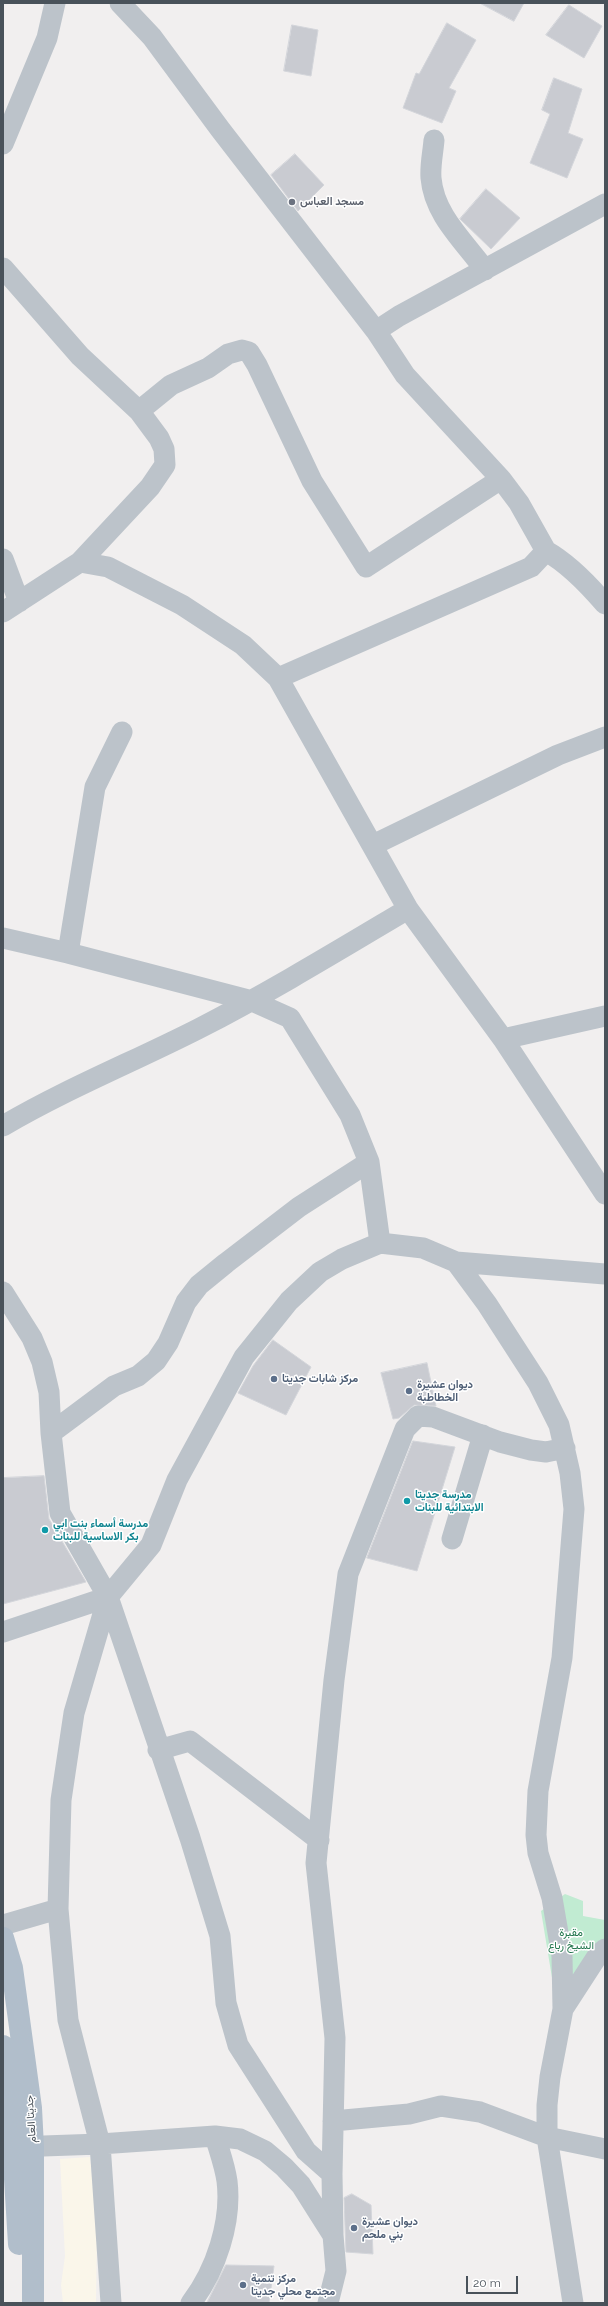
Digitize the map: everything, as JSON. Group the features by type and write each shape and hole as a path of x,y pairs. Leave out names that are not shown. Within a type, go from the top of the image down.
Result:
{"main road":[{"name":"جديتا العام","path":"3,1938 12,1968 30,2102 16,2147 19,2303"},
{"name":"جديتا العام","path":"3,2046 9,2081 33,2303"}],"street":[{"path":"3,144 47,38 55,3"},
{"path":"120,3 152,37 220,129 376,331 405,375 501,479 519,503 546,551 563,562 588,585 605,604"},
{"path":"434,140 431,177 436,202 446,219 485,270"},
{"path":"376,331 399,316 605,204"},
{"path":"3,268 80,356 139,411 159,438 164,449 165,465 150,487 80,562 11,607 3,559"},
{"path":"139,411 171,385 208,368 228,354 242,350 249,352 257,365 312,481 366,567 501,479"},
{"path":"278,678 531,567 546,551"},
{"path":"80,562 108,567 182,604 243,645 278,678 408,909 504,1039 605,1194"},
{"path":"68,953 95,787 122,732"},
{"path":"373,845 558,755 605,737"},
{"path":"3,1126 38,1105 148,1054 252,1001 408,909"},
{"path":"3,938 68,953 252,1001 290,1018 350,1115 369,1162 380,1243"},
{"path":"504,1039 605,1016"},
{"path":"51,1433 114,1386 138,1376 156,1362 168,1343 186,1302 210,1276 299,1207 369,1162"},
{"path":"110,2303 100,2144 68,2020 58,1909 61,1800 73,1720 108,1597 151,1545 177,1480 198,1437 244,1357 268,1325 289,1301 320,1272 342,1259 380,1243 422,1248 456,1262 605,1274"},
{"path":"456,1262 488,1304 538,1383 559,1425 565,1448 574,1509 562,1658 538,1791 536,1818 538,1853 552,1898 562,1956 563,2009 550,2076 547,2106 547,2137 573,2303"},
{"path":"3,1292 32,1338 42,1362 49,1392 51,1433 60,1513 108,1597 158,1750 190,1838 220,1936 226,2003 238,2045 306,2150 332,2174"},
{"path":"328,2303 336,2271 333,2235 332,2174 336,2038 316,1864 334,1680 348,1574 405,1429 418,1416 433,1417 500,1442 531,1450 546,1452 565,1448"},
{"path":"452,1539 483,1435"},
{"path":"3,1632 108,1597"},
{"path":"158,1750 190,1741 319,1840"},
{"path":"3,1925 58,1909"},
{"path":"563,2009 598,1955 605,1949"},
{"path":"333,2121 409,2114 441,2106 480,2112 547,2137 605,2150"},
{"path":"16,2147 100,2144 215,2136 240,2139 265,2151 284,2167 301,2185 333,2235"},
{"path":"191,2303 201,2291 217,2255 226,2216 227,2180 215,2136"}],"shaded area":[{"path":"90,2157 97,2229 96,2303 63,2303 61,2285 65,2256 60,2159"}],"green space":[{"name":"مقبرة الشيخ رباع","path":"565,1894 583,1901 583,1916 605,1920 605,1939 555,1996 541,1911"}],"building":[{"path":"480,3 524,3 514,21"},
{"path":"569,5 602,26 584,58 546,35"},
{"path":"447,23 476,40 449,88 456,91 442,123 403,108 416,73 419,74"},
{"path":"292,25 318,30 311,76 284,71"},
{"path":"554,78 582,89 568,133 583,139 567,178 530,163 550,114 542,110"},
{"name":"مسجد العباس","path":"295,154 324,185 298,211 271,175"},
{"path":"486,189 520,218 491,249 460,219"},
{"name":"مركز شابات جديتا","path":"273,1340 311,1367 286,1415 238,1393 253,1366"},
{"name":"ديوان عشيرة الخطاطبة","path":"427,1363 436,1406 414,1405 399,1418 393,1419 381,1373"},
{"name":"مدرسة جديتا الابتدائية للبنات","path":"413,1441 455,1447 417,1571 367,1558"},
{"name":"مدرسة أسماء بنت ابي بكر الاساسية للبنات","path":"44,1476 49,1519 86,1582 3,1604 3,1478"},
{"name":"ديوان عشيرة بني ملحم","path":"352,2194 371,2205 373,2254 346,2252 344,2198"},
{"name":"مركز تنمية مجتمع محلي جديتا","path":"226,2265 274,2266 269,2303 207,2303"}],"place":[{"name":"مسجد العباس","path":"292,202"},
{"name":"مركز شابات جديتا","path":"274,1379"},
{"name":"ديوان عشيرة الخطاطبة","path":"409,1391"},
{"name":"مدرسة جديتا الابتدائية للبنات","path":"407,1501"},
{"name":"مدرسة أسماء بنت ابي بكر الاساسية للبنات","path":"45,1530"},
{"name":"ديوان عشيرة بني ملحم","path":"354,2228"},
{"name":"مركز تنمية مجتمع محلي جديتا","path":"243,2285"}]}
